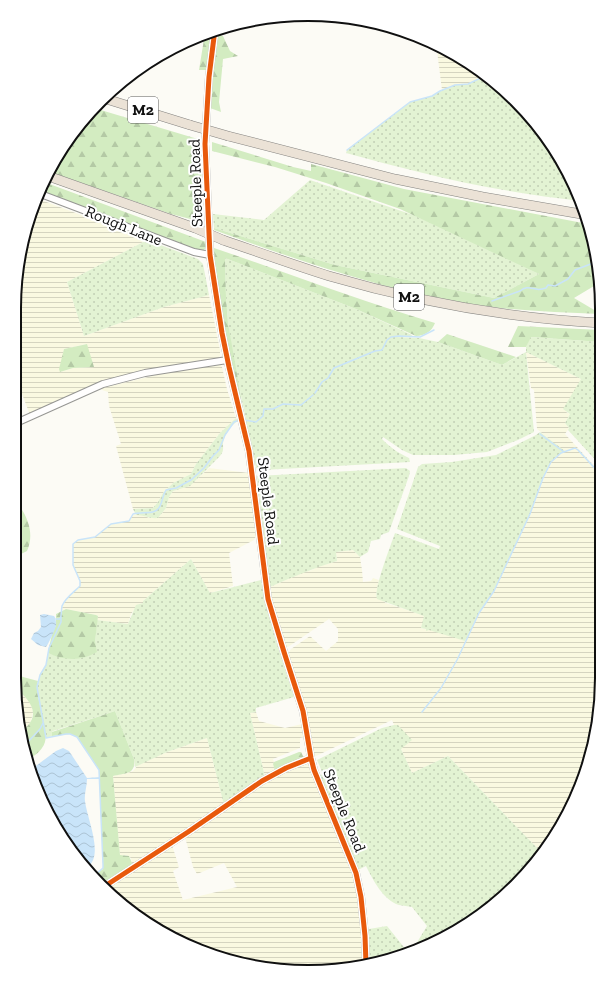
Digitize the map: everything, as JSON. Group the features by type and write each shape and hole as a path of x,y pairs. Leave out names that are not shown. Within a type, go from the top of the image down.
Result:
{"highway":[{"name":"M2","path":"110,100 228,136 402,180 483,197 579,214"},
{"name":"M2","path":"53,178 195,228 223,240 329,276 403,295 503,314 595,323"}],"street":[{"name":"Steeple Road","path":"214,37 209,77 205,144 210,255 227,360 249,451 268,599 303,712 311,758 317,779 356,873 360,889 366,959"},
{"name":"Rough Lane","path":"45,194 194,252 210,255"},
{"path":"21,421 103,384 145,373 227,360"},
{"path":"108,884 188,832 262,781 286,768 311,758"}],"green space":[{"path":"219,35 223,36 230,51 238,56 223,59 219,102 221,112 210,108 217,37"},
{"path":"211,38 207,70 199,70 204,41"},
{"path":"437,52 452,59 480,78 468,84 455,85 442,90"},
{"path":"480,78 511,105 524,119 536,133 557,165 574,200 521,193 462,182 346,153 347,150 410,102 432,96 455,85 468,84"},
{"path":"100,110 201,140 202,222 171,214 55,174 59,164 80,133"},
{"path":"212,142 293,167 311,171 311,164 404,189 582,223 593,271 594,286 574,298 595,310 595,314 502,308 470,304 405,291 340,273 214,230 214,228 335,265 494,298 539,274 400,209 275,167 212,151"},
{"path":"310,180 413,215 467,238 539,274 494,298 335,265 214,228 213,214 264,220"},
{"path":"50,184 206,242 205,248 200,252 45,193"},
{"path":"42,200 147,240 67,282 84,336 164,307 209,295 220,350 220,356 218,359 108,381 30,415 21,391 21,308 23,271 31,234","holes":["86,344 94,367 73,368 60,372 64,349"]},
{"path":"147,240 198,259 203,264 209,295 164,307 84,336 67,282"},
{"path":"214,248 435,323 428,332 416,336 356,309 225,258 228,323 244,414 216,293"},
{"path":"225,258 356,309 412,335 411,337 397,337 419,338 438,342 502,365 526,352 534,432 487,452 454,455 413,455 402,450 383,437 382,439 391,447 409,458 410,462 262,470 256,468 233,357 228,323"},
{"path":"518,326 595,330 595,342 531,337 526,347 508,347"},
{"path":"447,334 516,357 502,365 438,342"},
{"path":"530,337 595,342 595,459 568,430 569,428 565,423 570,414 563,409 581,379 526,352 526,347"},
{"path":"87,344 94,367 73,368 60,372 59,369 64,349"},
{"path":"526,352 581,379 566,412 570,414 565,423 569,428 565,434 595,466 595,678 593,715 585,752 573,788 557,822 539,849 448,756 412,773 401,749 397,725 394,725 392,720 314,757 309,722 288,654 291,649 310,636 326,651 338,641 338,629 329,619 286,647 272,601 270,587 304,572 337,561 336,552 353,550 360,557 363,582 371,581 373,578 379,580 376,596 386,603 425,616 421,628 429,630 471,629 479,613 494,591 551,462 564,451 537,429 534,390 531,388"},
{"path":"218,364 222,367 236,418 220,433 196,464 191,474 173,483 163,493 153,508 133,509 116,446 121,444 109,406 108,392 102,390 102,388 169,372"},
{"path":"236,418 238,421 226,434 223,443 223,451 220,456 190,486 173,491 169,497 166,508 158,518 136,515 133,509 153,508 163,493 173,483 191,474 196,464 220,433"},
{"path":"540,432 565,451 551,462 543,478 530,514 494,591 479,613 465,641 429,630 426,631 426,629 421,628 424,616 377,599 376,594 380,577 395,533 439,549 440,546 397,529 418,467 422,464 452,462 496,455"},
{"path":"209,468 249,473 256,536 254,540 229,553 233,586 210,593 191,559 143,601 143,603 138,605 131,614 128,624 97,620 98,616 96,615 66,609 61,611 65,600 80,586 80,581 73,565 73,544 78,540 95,537 111,524 129,521 134,514 149,518 158,518 166,508 169,497 173,491 186,487"},
{"path":"406,468 410,471 409,476 389,532 381,535 380,539 371,541 368,552 360,557 353,550 336,552 337,561 270,587 257,476"},
{"path":"21,509 30,528 30,539 27,551 21,554"},
{"path":"191,559 210,593 261,580 271,624 294,697 256,708 256,712 250,713 265,777 224,805 207,738 167,752 135,767 134,759 115,711 53,731 52,736 46,738 37,687 40,675 46,665 48,653 60,657 95,642 97,620 128,624 136,605 143,603 143,601"},
{"path":"66,609 98,616 95,642 97,652 85,657 73,659 54,656 48,653 52,634 56,625 56,614"},
{"path":"21,676 38,681 38,697 46,734 45,742 42,748 32,757 26,728 31,721 33,712 30,703 23,695"},
{"path":"22,694 30,702 33,712 31,721 26,728 23,715"},
{"path":"115,711 134,759 133,768 131,771 125,774 113,776 120,855 129,856 132,866 106,882 98,873 103,869 99,770 77,737 70,734 52,736 52,732"},
{"path":"256,712 259,721 285,728 302,724 304,737 300,738 300,748 273,759 275,771 265,777 250,713"},
{"path":"398,725 412,740 401,749 412,773 448,756 539,849 511,881 483,906 452,927 416,944 427,926 412,907 399,905 388,899 375,883 366,866 358,870 319,776 323,774 317,760 382,728"},
{"path":"207,738 224,805 132,866 131,858 126,855 120,856 113,776 133,771 138,765 167,752"},
{"path":"301,752 304,758 275,771 273,764 274,762"},
{"path":"308,761 352,870 356,885 363,959 345,963 308,965 271,963 216,950 164,927 133,906 110,886 172,845 179,867 173,871 183,900 237,887 224,863 197,874 193,867 185,837 262,783"},
{"path":"387,926 405,948 369,958 367,931 369,929"}],"water":[{"path":"44,614 54,616 56,621 55,629 46,647 38,645 31,639 34,633 41,627 40,615"},
{"path":"63,748 69,751 87,778 100,777 100,779 87,779 85,796 86,808 95,845 95,854 90,865 80,853 59,822 36,770 35,767 56,751"}],"waterway":[{"path":"347,150 410,102 432,96 455,85 468,84 480,78"},
{"path":"492,301 526,288 540,289 546,288 548,285 555,286 568,279 575,270 591,264"},
{"path":"315,393 322,382 328,378 334,368 375,351 382,350 387,340 391,337 420,337 434,330"},
{"path":"244,420 256,422 263,416 264,409 273,409 283,404 301,405 313,395"},
{"path":"56,619 60,619 62,606 65,600 80,586 80,581 73,565 73,544 78,540 95,537 111,524 129,521 133,514 152,512 158,509 166,490 176,488 191,480 204,468 219,450 225,435 234,422 237,421"},
{"path":"540,434 564,452"},
{"path":"422,712 441,688 457,660 479,613 494,591 530,514 543,478 551,462 561,453 575,448 595,468"},
{"path":"61,617 61,622 49,648 46,665 40,675 37,687 46,738 66,734 77,737 99,770 103,868 97,873"},
{"path":"29,741 40,729 43,723"}],"cycle path":[{"path":"214,37 209,77 205,144 210,255 222,333 249,451 268,599 303,711 314,770 356,873 361,897 366,959"},
{"path":"108,884 188,832 262,781 286,768 311,758"}]}
